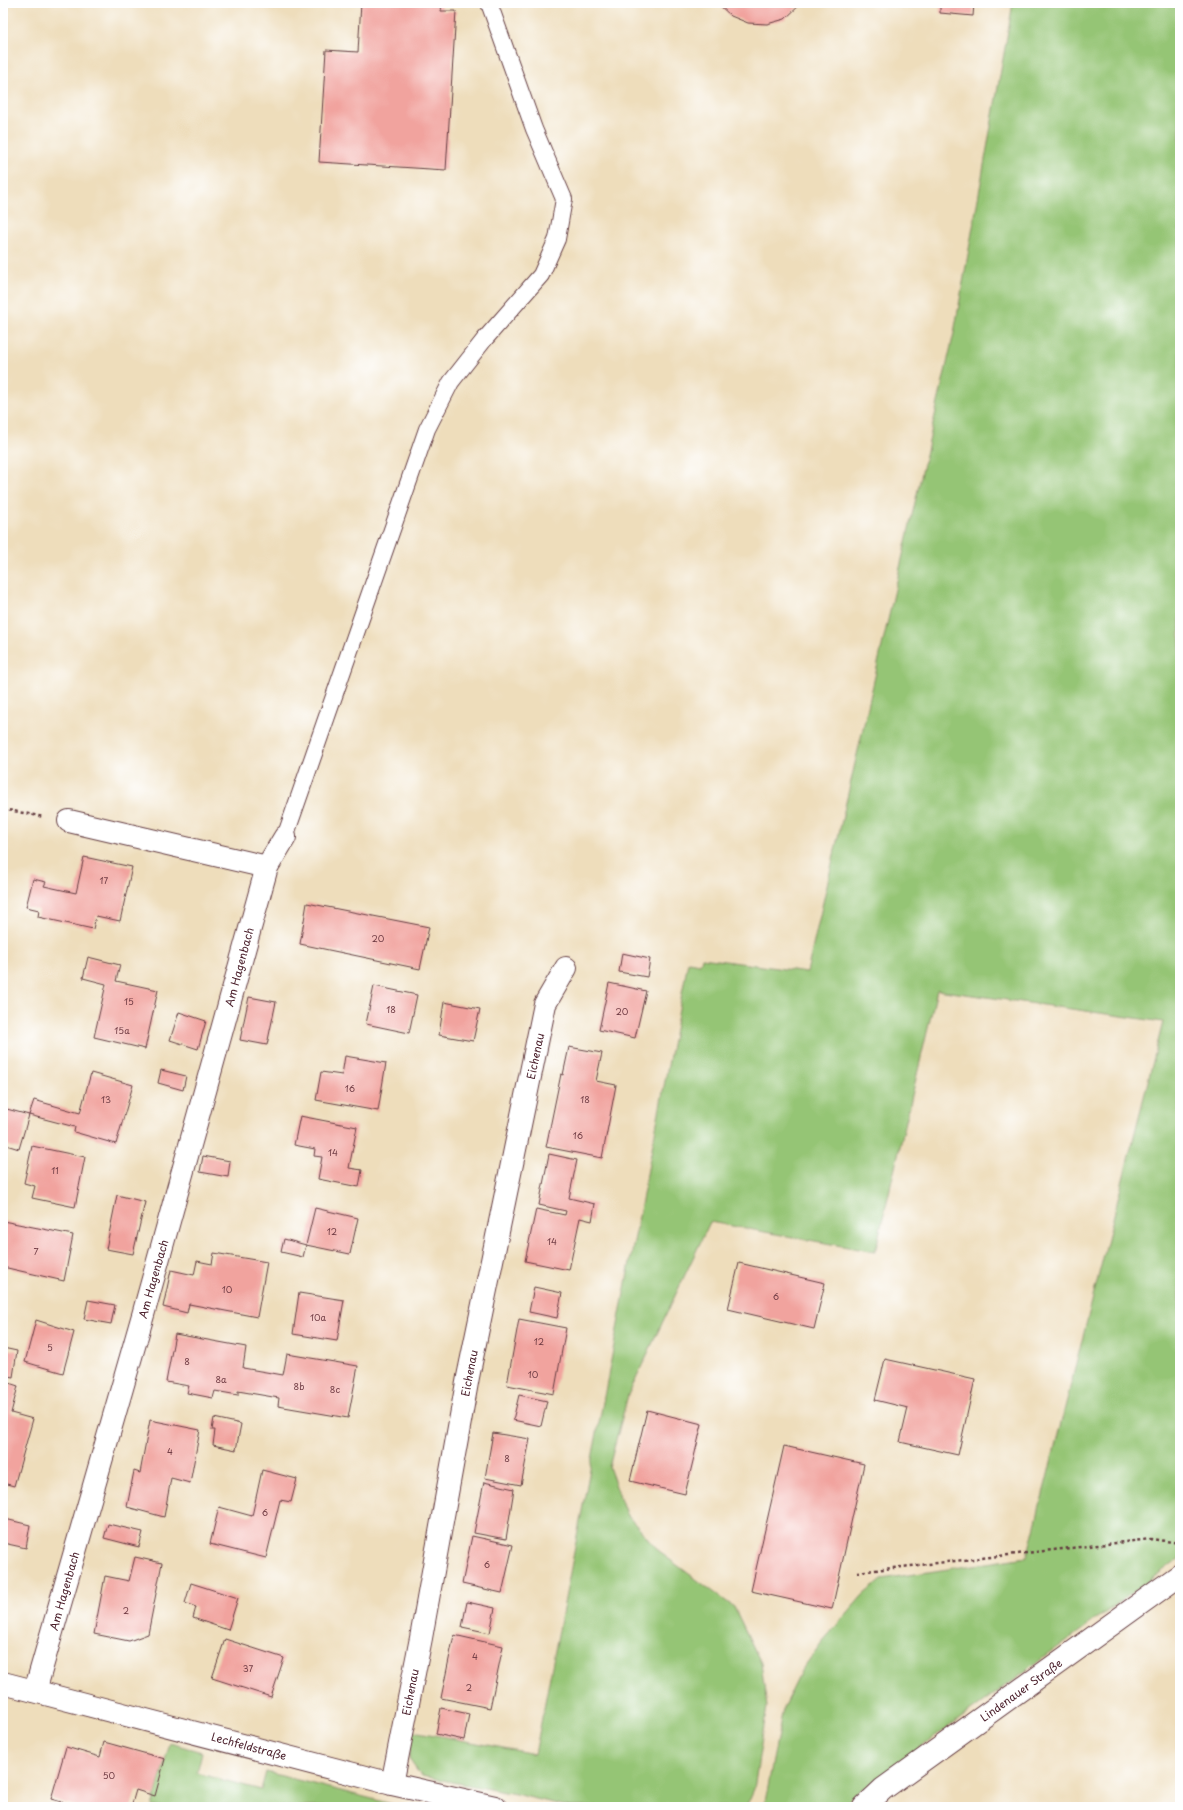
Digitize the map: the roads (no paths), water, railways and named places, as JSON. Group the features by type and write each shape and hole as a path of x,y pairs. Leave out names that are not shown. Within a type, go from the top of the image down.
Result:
{"street":[{"path":"69,821 267,867"},
{"name":"Am Hagenbach","path":"35,1691 149,1293 267,867 285,837"},
{"name":"Eichenau","path":"392,1784 421,1638 468,1377 545,1004 566,968"},
{"name":"Lindenauer Straße","path":"864,1807 889,1784 1180,1576"},
{"name":"Lechfeldstraße","path":"3,1684 392,1784 495,1807"}],"lane":[{"path":"285,837 427,429 451,382 484,340 541,274 557,239 564,199 534,129 489,3"}]}
